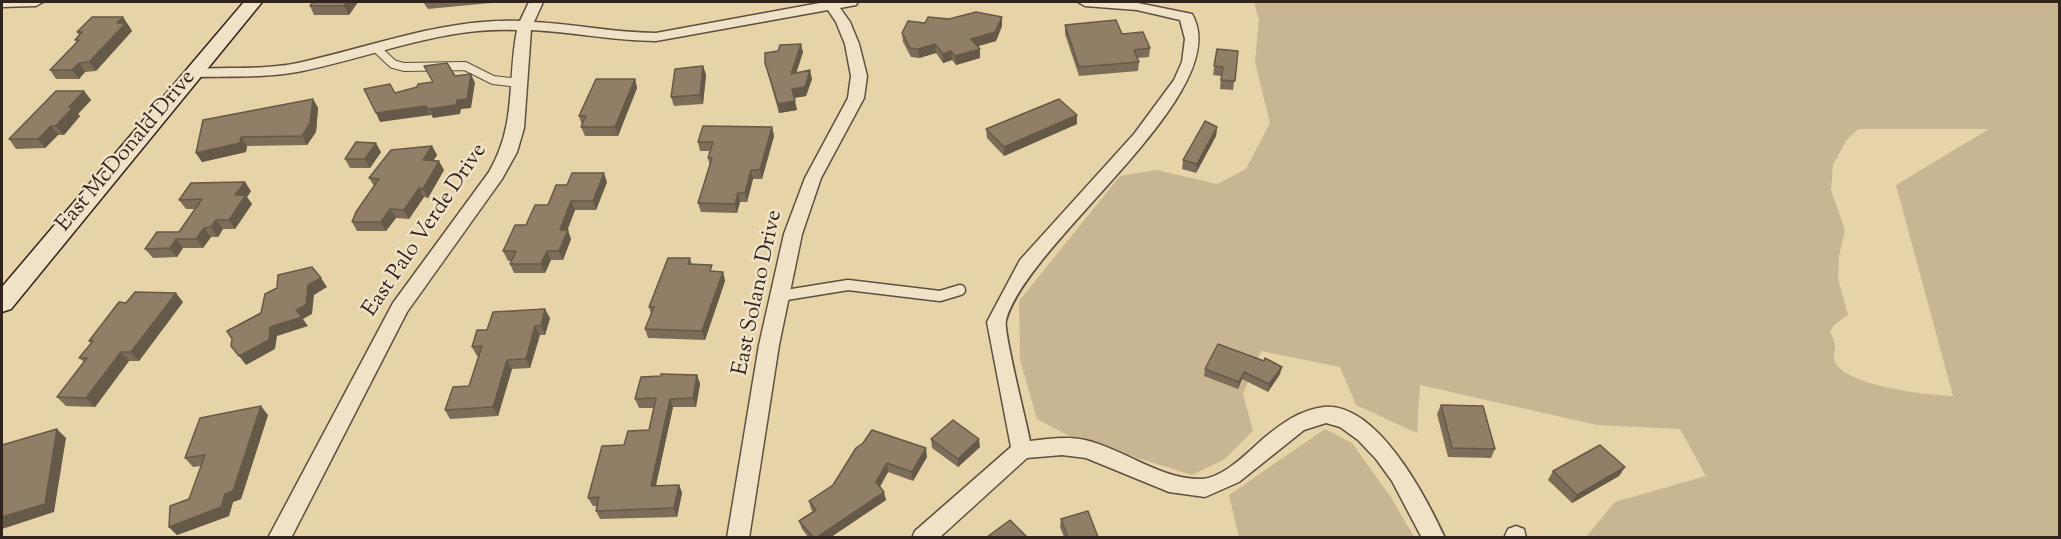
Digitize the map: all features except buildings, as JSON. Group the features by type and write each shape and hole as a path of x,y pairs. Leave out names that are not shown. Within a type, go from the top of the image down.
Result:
{"street":[{"path":"2,3 36,2"},
{"name":"East McDonald Drive","path":"2,303 253,2"},
{"name":"East Palo Verde Drive","path":"279,537 400,308 495,176 509,152 516,128 525,25 536,2"},
{"path":"192,73 295,68 473,26 525,25 656,38 850,2"},
{"path":"1022,450 996,322 1026,265 1140,138 1181,80 1189,62 1192,39 1186,17 1133,5 1086,2"},
{"name":"East Solano Drive","path":"738,537 793,234 813,178 856,98 859,76 852,44 843,22 830,4"},
{"path":"923,537 1022,450 1062,446 1087,449 1159,479 1195,489 1205,488 1237,471 1305,420 1329,415 1342,417 1362,430 1379,448 1412,496 1434,537"}],"lane":[{"path":"377,49 393,64 404,67 465,66 493,80 519,83"},
{"path":"780,296 848,285 940,296 960,290"}],"shaded area":[{"path":"1254,2 2059,2 2059,537 1586,537 1615,502 1706,476 1680,429 1597,425 1420,385 1417,433 1356,405 1340,367 1261,351 1243,394 1253,431 1225,459 1192,475 1071,437 1037,419 1020,360 1019,301 1120,176 1156,170 1217,184 1246,169 1270,123 1255,62 1259,20","holes":["1858,129 1989,129 1896,185 1953,396 1891,388 1857,379 1836,364 1835,344 1830,332 1834,325 1848,315 1838,279 1839,256 1845,230 1831,190 1833,165 1846,141"]},
{"path":"1325,429 1352,443 1392,499 1414,537 1239,537 1229,495"}]}
